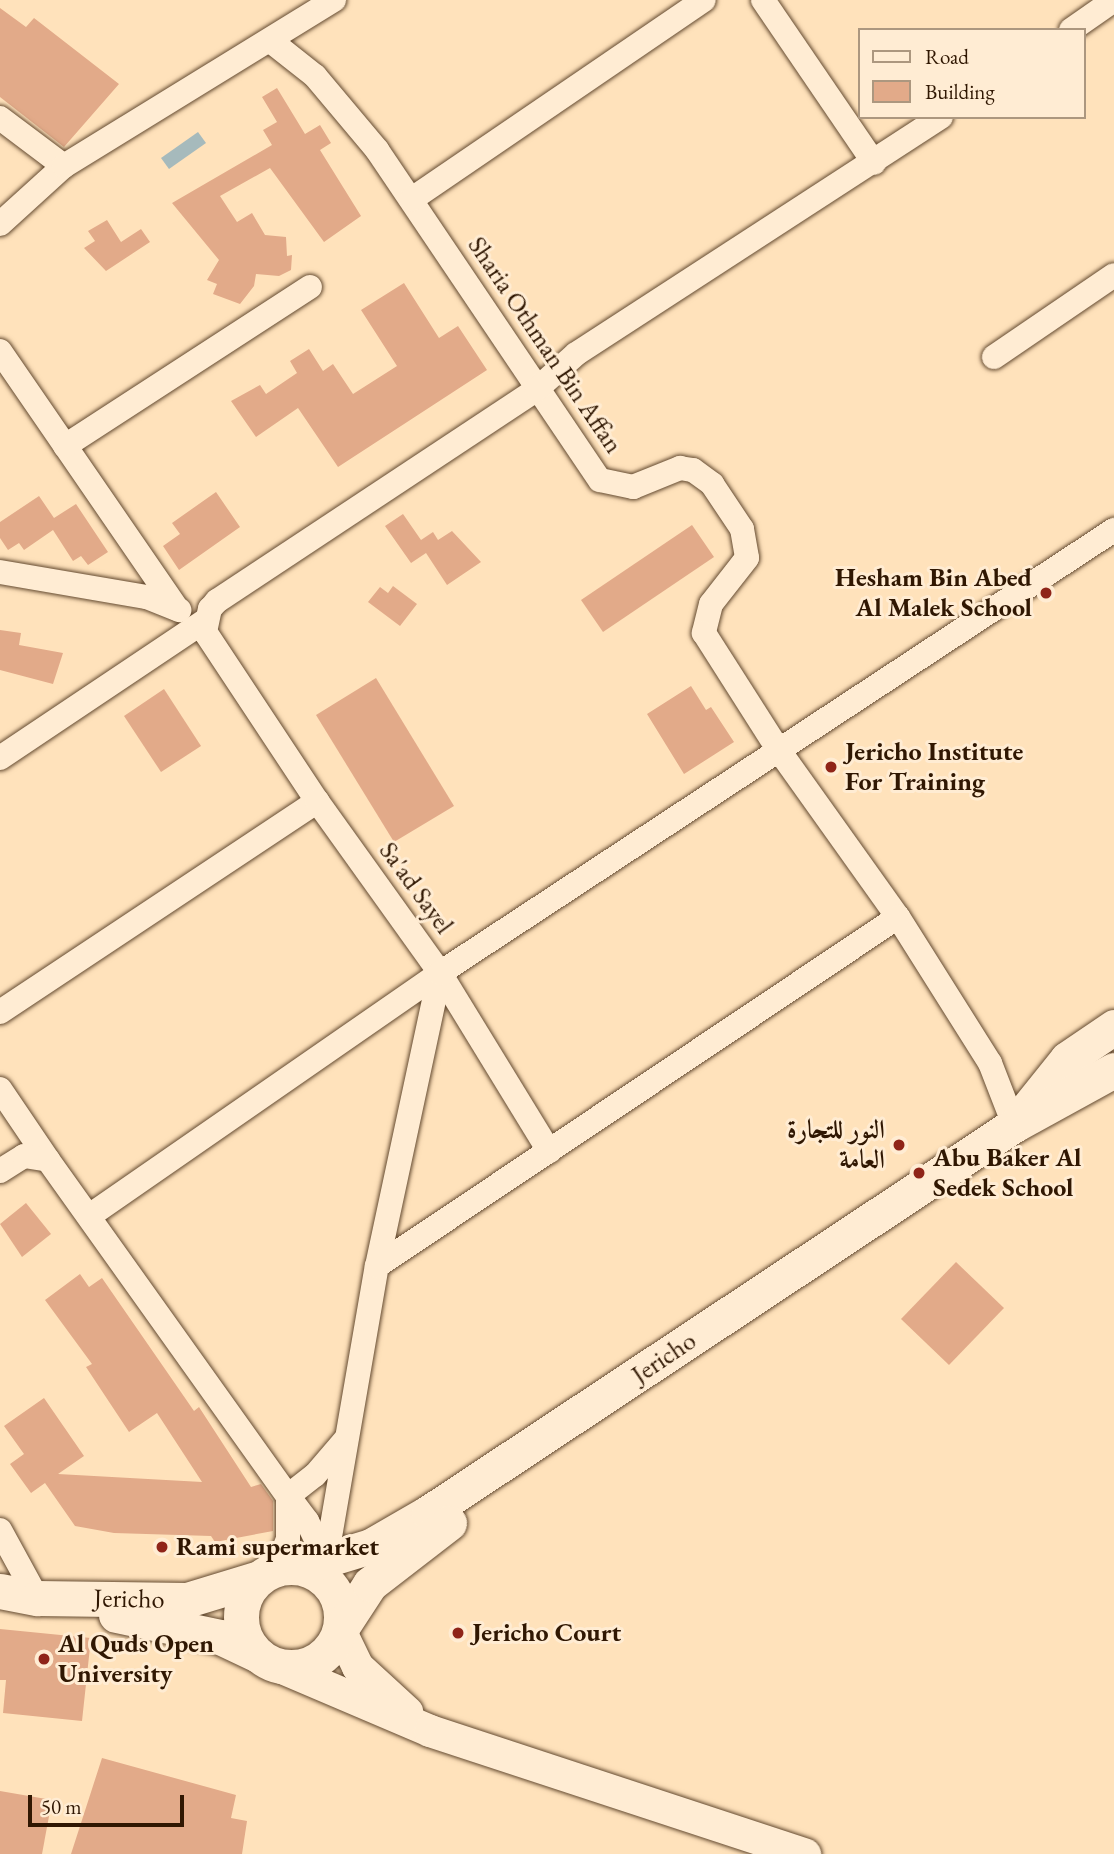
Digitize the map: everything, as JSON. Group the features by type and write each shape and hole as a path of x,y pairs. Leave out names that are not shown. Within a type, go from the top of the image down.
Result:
{"main road":[{"name":"Jericho","path":"1014,1125 1067,1059 1114,1027"},
{"name":"Jericho","path":"0,1591 37,1598 187,1600 372,1546 607,1395 1014,1125 1114,1070"},
{"path":"37,1598 220,1637 265,1660 290,1668 314,1661 331,1649 340,1630 382,1573 607,1395"},
{"path":"265,1660 240,1626 246,1593 290,1569 317,1574 334,1591 341,1614 340,1630"}],"street":[{"path":"0,224 64,166 272,42 334,0"},
{"path":"412,199 704,0"},
{"path":"763,0 874,163"},
{"path":"1074,28 1114,0"},
{"name":"Sharia Othman Bin Affan","path":"272,42 315,76 412,199 576,449 609,485 634,487 680,468 693,470 712,484 743,529 747,558 711,604 704,633 778,749 898,917 990,1063 1014,1125"},
{"path":"0,118 64,166"},
{"path":"0,758 206,621 217,601 537,389 576,354 938,119"},
{"path":"994,357 1114,275"},
{"path":"65,446 310,287"},
{"path":"0,351 177,609"},
{"path":"290,1569 348,1436 377,1266 440,973 1114,530"},
{"path":"0,572 147,597 206,621"},
{"name":"Sa'ad Sayel","path":"90,1215 440,973 317,801 205,632 206,621"},
{"path":"0,1012 317,801"},
{"path":"377,1266 898,917"},
{"path":"440,973 548,1151"},
{"path":"0,1089 307,1521 290,1569"},
{"path":"0,1171 24,1156 48,1160"},
{"path":"288,1496 315,1475 348,1436"},
{"path":"288,1496 290,1569"},
{"path":"0,1530 37,1598"},
{"path":"340,1630 358,1667 430,1731"},
{"path":"265,1660 430,1731 805,1854"}],"shaded area":[{"path":"198,132 206,143 169,169 161,158"}],"building":[{"path":"0,8 26,27 34,18 119,84 64,147 0,97"},
{"path":"277,88 305,134 320,125 331,143 320,150 361,216 324,242 270,168 220,196 237,222 252,213 265,235 286,237 287,256 292,255 291,270 279,276 256,274 254,286 240,304 213,294 217,284 207,280 219,260 172,203 272,145 263,130 277,122 262,97"},
{"path":"107,220 121,242 141,229 150,242 106,271 84,248 95,241 88,231"},
{"path":"404,283 439,338 458,326 487,370 338,467 298,408 256,437 231,401 260,385 266,394 297,373 290,361 309,349 323,371 333,364 353,394 397,366 361,310"},
{"path":"216,492 240,527 179,570 163,546 180,534 172,523"},
{"path":"39,496 54,518 76,504 108,552 88,565 81,556 73,561 53,530 24,550 19,543 8,550 0,538 0,522"},
{"path":"403,514 421,540 433,532 438,540 452,531 481,562 447,585 426,553 411,563 385,526"},
{"path":"692,525 714,557 603,632 581,600"},
{"path":"393,586 417,604 400,626 368,602 380,587 388,593"},
{"path":"0,630 21,633 19,645 63,653 53,684 0,670"},
{"path":"376,678 454,806 394,842 316,715"},
{"path":"691,686 706,710 711,707 734,742 684,774 647,714"},
{"path":"164,689 201,746 161,772 124,716"},
{"path":"26,1203 51,1234 22,1257 0,1224"},
{"path":"956,1262 1004,1308 949,1365 901,1319"},
{"path":"80,1274 89,1287 102,1278 194,1411 199,1407 251,1487 261,1484 273,1501 273,1531 215,1542 211,1536 114,1533 75,1526 45,1483 31,1493 10,1464 24,1454 4,1426 44,1398 84,1456 58,1474 202,1482 157,1413 129,1432 86,1367 92,1364 45,1300"},
{"name":"Al Quds Open University","path":"0,1629 91,1638 82,1721 3,1713 6,1680 0,1680"},
{"path":"102,1758 236,1795 231,1818 247,1821 242,1854 71,1854"},
{"path":"0,1791 52,1800 42,1854 0,1854"}],"place":[{"name":"Hesham Bin Abed Al Malek School","path":"1046,593"},
{"name":"Jericho Institute For Training","path":"831,767"},
{"name":"النور للتجارة العامة","path":"899,1145"},
{"name":"Abu Baker Al Sedek School","path":"919,1173"},
{"name":"Rami supermarket","path":"162,1547"},
{"name":"Jericho Court","path":"458,1633"},
{"name":"Al Quds Open University","path":"44,1659"}]}
